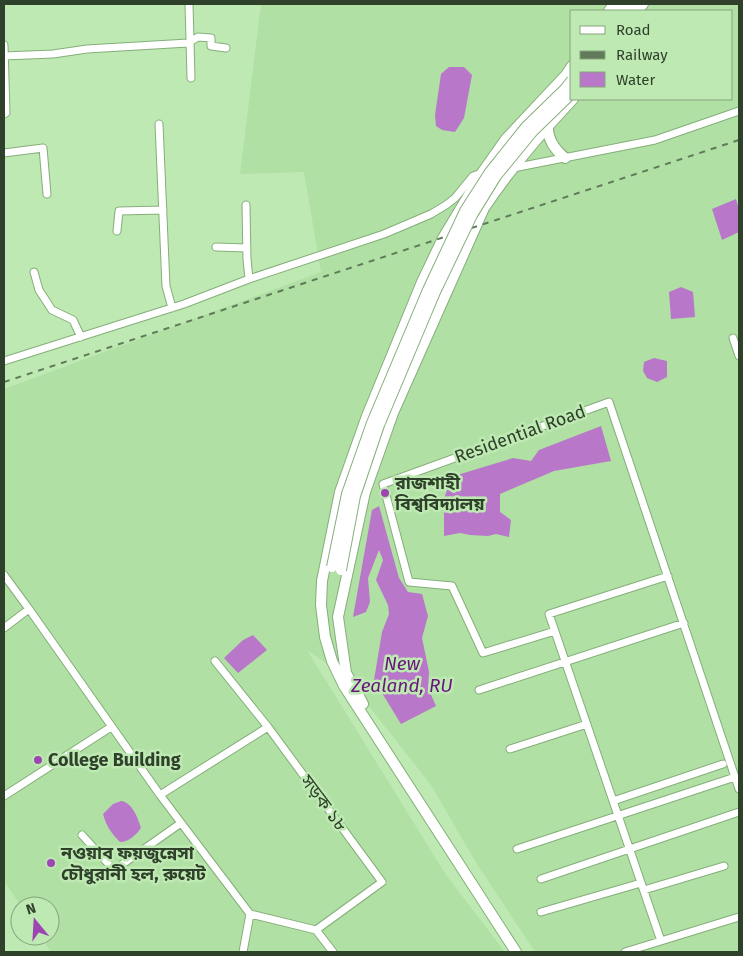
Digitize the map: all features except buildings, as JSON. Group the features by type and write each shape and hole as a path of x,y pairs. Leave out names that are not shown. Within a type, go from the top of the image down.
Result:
{"main road":[{"path":"516,952 344,686 332,661 325,637 321,605 322,581 340,492 367,416 422,282 443,238 482,173 506,139 570,69"},
{"path":"524,952 362,703 346,673 338,618 336,569 347,494 372,423 428,290 466,211 490,172 520,134 570,82"},
{"path":"321,605 336,569 354,496 379,425 435,292 472,215 496,176 526,139 570,94"},
{"path":"338,618 365,492 393,413 474,227 484,208 513,168 548,125 572,100"},
{"path":"548,125 550,140 556,150 565,158"}],"street":[{"path":"189,4 191,78"},
{"path":"4,56 188,43 198,37 211,38 211,46 226,48"},
{"path":"4,45 6,113 4,114"},
{"path":"4,361 172,308 249,279 384,234 431,214 455,198 473,176 655,140 739,111"},
{"path":"159,124 166,286 172,308"},
{"path":"4,153 44,148 47,194"},
{"path":"246,205 249,279"},
{"path":"117,231 119,211 163,210"},
{"path":"216,247 247,248"},
{"path":"34,272 39,290 52,310 72,320 81,337"},
{"path":"733,338 739,356"},
{"name":"Residential Road","path":"555,631 483,653 452,586 409,582 383,484 609,402 668,576"},
{"path":"4,575 160,795 250,914 316,930 332,952"},
{"path":"661,941 550,614 668,576 739,789"},
{"path":"4,628 29,610"},
{"path":"479,690 684,623"},
{"name":"সড়ক ১৮","path":"215,661 268,727 382,882 316,930"},
{"path":"510,749 587,724"},
{"path":"4,796 111,727"},
{"path":"160,795 268,727"},
{"path":"613,801 723,764"},
{"path":"517,849 735,777"},
{"path":"541,879 739,812"},
{"path":"82,835 112,869 117,868 181,823"},
{"path":"541,912 724,866"},
{"path":"243,952 250,914"},
{"path":"625,952 739,917"}],"shaded area":[{"name":"রাজশাহী বিশ্ববিদ্যালয়","path":"261,4 739,4 739,952 535,952 475,861 431,785 346,677 307,650 446,875 505,952 51,952 47,946 60,946 60,896 14,896 4,881 4,389 321,272 304,172 240,174"}],"water":[{"path":"449,67 464,67 472,75 464,118 455,132 442,130 436,126 435,115 441,74"},
{"path":"736,199 739,210 739,232 722,240 712,209"},
{"path":"681,287 693,292 695,317 671,319 669,292"},
{"path":"654,358 667,361 667,377 657,382 647,378 643,371 644,362"},
{"path":"601,426 611,461 554,471 500,494 500,512 511,520 509,537 496,534 488,536 460,533 444,536 444,499 450,481 454,476 513,458 531,461 539,450"},
{"name":"New Zealand, RU","path":"379,506 399,578 408,592 422,594 428,616 422,638 429,672 428,688 436,706 401,724 374,680 382,632 389,614 388,605 376,580 383,560 379,550 368,578 370,602 366,612 353,617 372,510"},
{"path":"253,635 267,650 238,673 224,658 243,640"},
{"path":"121,801 131,807 141,828 130,839 123,842 120,842 114,836 103,814 113,804"}],"railway":[{"path":"4,382 739,140"}],"place":[{"name":"রাজশাহী বিশ্ববিদ্যালয়","path":"385,493"},
{"name":"College Building","path":"38,760"},
{"name":"নওয়াব ফয়জুন্নেসা চৌধুরানী হল, রুয়েট","path":"51,863"}]}
